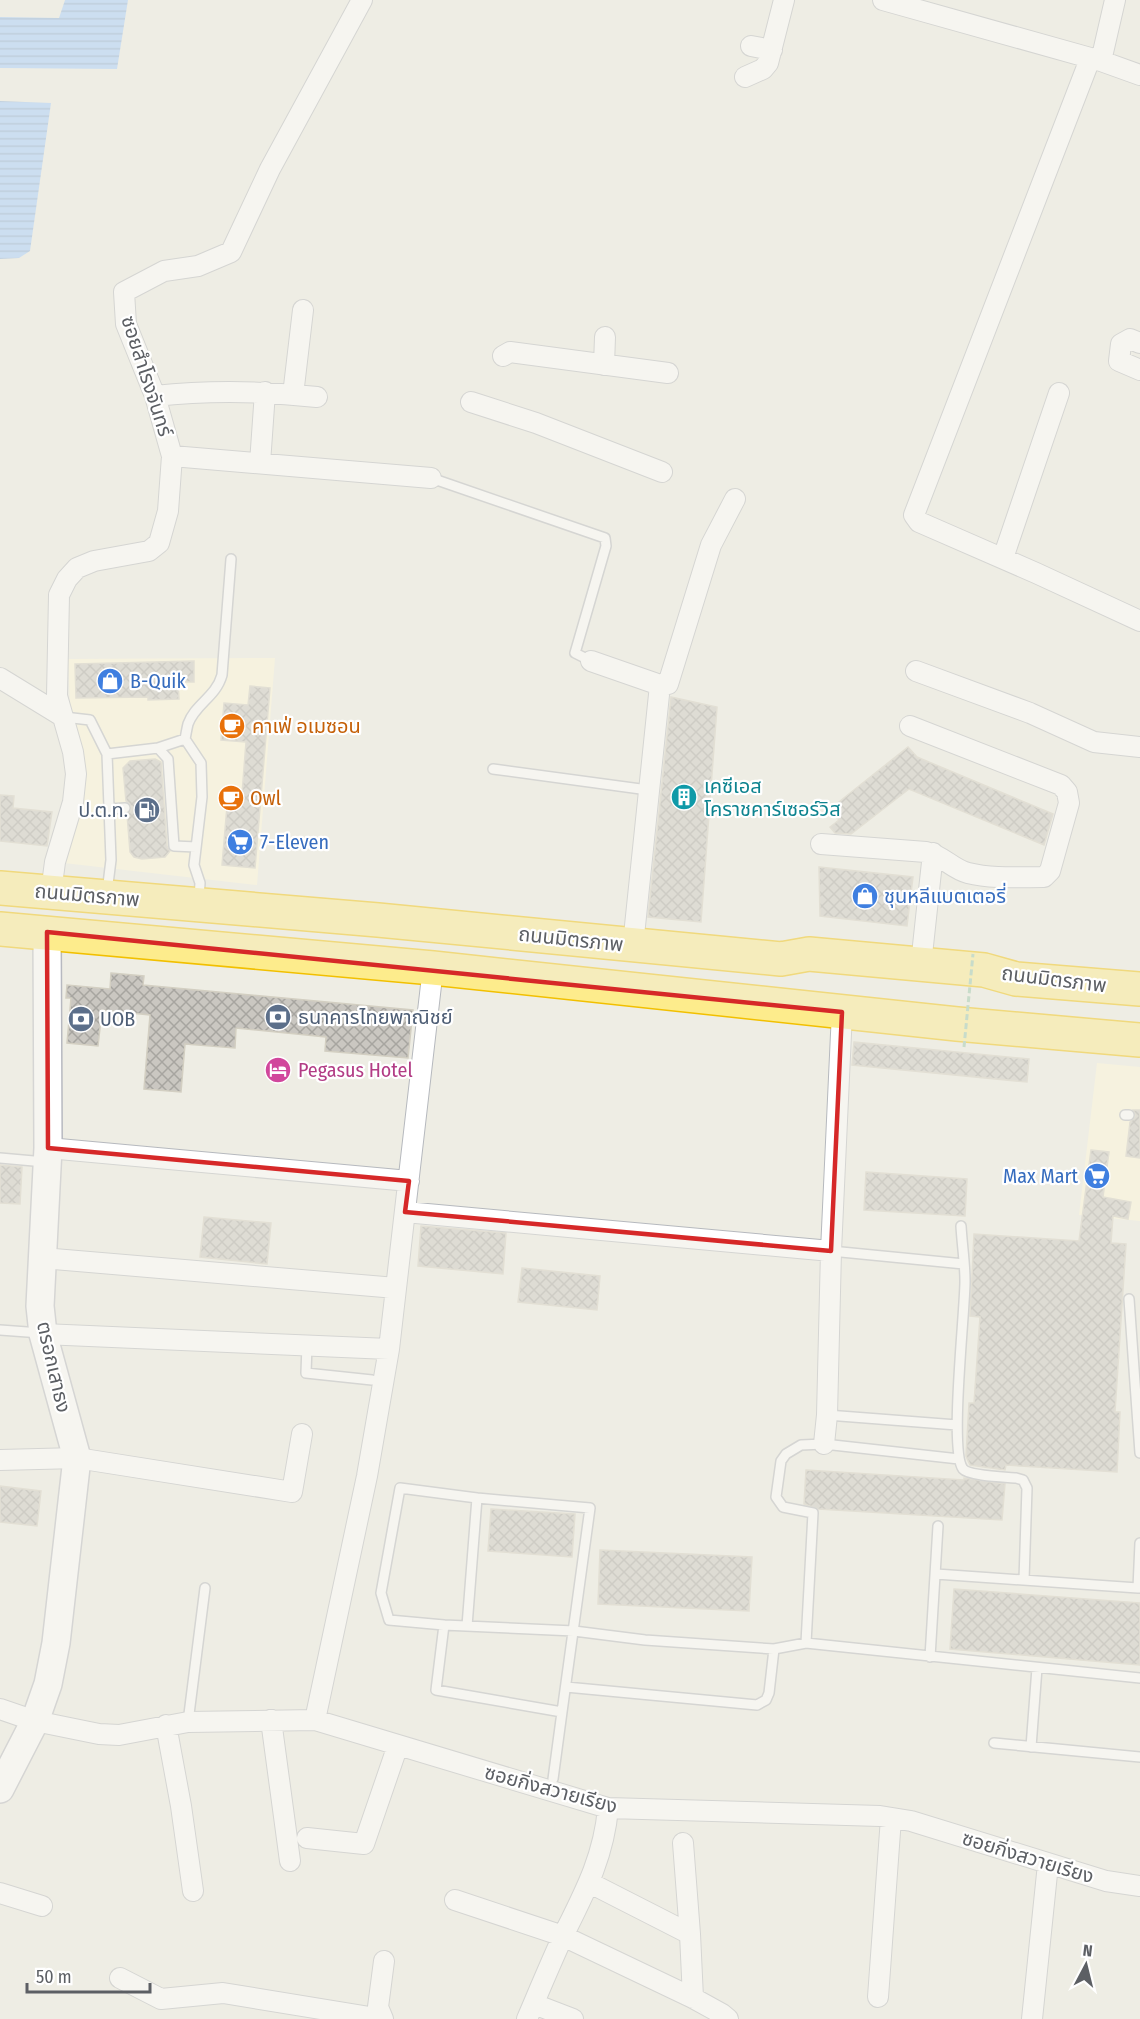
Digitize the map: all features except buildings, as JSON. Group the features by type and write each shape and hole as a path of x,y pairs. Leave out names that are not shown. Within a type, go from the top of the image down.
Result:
{"highway":[{"name":"ถนนมิตรภาพ","path":"0,888 781,959 809,954 984,970 1016,979 1140,989"},
{"path":"47,932 51,892"},
{"name":"ถนนมิตรภาพ","path":"0,929 433,968 1008,1029 1140,1040"},
{"path":"1008,1029 1140,1028"}],"street":[{"name":"ซอยสำโรงจันทร์","path":"51,892 55,862 73,802 76,774 73,752 57,696 59,595 67,579 77,568 94,561 149,551 159,543 168,511 172,456 155,396 126,324 124,292 164,271 198,266 231,252 270,169 362,0"},
{"path":"745,78 763,69 768,63 784,0"},
{"path":"883,0 1096,60 1140,75"},
{"path":"1115,0 1096,60 914,515 919,522 1140,621"},
{"path":"752,46 772,50"},
{"path":"293,395 303,310"},
{"path":"604,364 605,337"},
{"path":"1140,343 1130,339 1121,344 1119,361 1140,369"},
{"path":"503,356 510,352 668,373"},
{"path":"155,396 201,392 265,392 317,398"},
{"path":"260,464 265,392"},
{"path":"1003,558 1059,393"},
{"path":"471,402 537,423 662,472"},
{"path":"172,456 431,478"},
{"path":"591,661 660,685 668,684 711,545 735,499"},
{"path":"916,671 1030,713 1094,741 1140,747"},
{"path":"0,678 62,716"},
{"path":"633,945 660,685"},
{"path":"822,844 933,853 967,873 992,877 1044,877 1050,871 1054,863 1069,796 1061,785 910,726"},
{"path":"921,964 933,853"},
{"name":"ตรอกเสาธง","path":"0,1789 35,1721 48,1684 56,1643 77,1458 43,1334 40,1306 47,1155 47,932"},
{"path":"315,1720 368,1476 389,1349 433,968"},
{"path":"825,1444 842,1012"},
{"path":"47,1155 409,1181"},
{"path":"405,1212 831,1251"},
{"path":"42,1258 396,1288"},
{"path":"43,1334 389,1349"},
{"path":"0,1460 77,1458 292,1492 302,1434"},
{"name":"ซอยกิ่งสวายเรียง","path":"0,1709 35,1721 99,1734 119,1735 188,1722 315,1720 608,1808 891,1818 911,1821 1106,1881 1140,1886"},
{"path":"271,1720 290,1861"},
{"path":"166,1725 181,1806 193,1891"},
{"path":"307,1838 364,1844 398,1745"},
{"path":"573,2019 530,2011 563,1936 590,1883 604,1842 608,1808"},
{"path":"878,1998 891,1818"},
{"path":"684,1843 693,1998"},
{"path":"1032,2019 1048,1864"},
{"path":"590,1883 690,1934"},
{"path":"0,1893 42,1906"},
{"path":"455,1900 563,1936 693,1998 728,2019"},
{"path":"383,2019 378,2007 384,1961"},
{"path":"120,1978 161,1999 224,1993 383,2019"}],"lane":[{"path":"431,478 605,538 606,546 575,653 591,661"},
{"path":"198,905 200,883 194,865 202,797 201,763 186,739 188,723 195,711 219,686 222,675 231,559"},
{"path":"62,716 90,720 106,754 111,860 106,897"},
{"path":"106,754 158,748 186,739"},
{"path":"158,748 168,759 174,846 196,847"},
{"path":"493,769 648,790"},
{"path":"110,809 125,808"},
{"path":"0,1158 47,1155"},
{"path":"961,1226 965,1281 957,1425 959,1459 962,1467 968,1473 1023,1480 1027,1488 1023,1580"},
{"path":"831,1251 964,1264"},
{"path":"1129,1299 1140,1453"},
{"path":"0,1330 43,1334"},
{"path":"307,1346 306,1373 372,1380"},
{"path":"827,1415 957,1425"},
{"path":"806,1643 813,1513 783,1507 776,1497 781,1461 786,1454 801,1445 825,1444 959,1459"},
{"path":"553,1779 574,1631 590,1508 477,1498 400,1488 381,1593 389,1620 574,1631 645,1640 774,1649 806,1643 1140,1678"},
{"path":"467,1626 477,1498"},
{"path":"930,1657 938,1526"},
{"path":"936,1574 1139,1588 1140,1543"},
{"path":"188,1722 205,1588"},
{"path":"444,1625 436,1690 562,1713"},
{"path":"566,1687 758,1705 766,1700 770,1693 774,1649"},
{"path":"1031,1748 1037,1668"},
{"path":"994,1743 1140,1757"}],"path":[{"path":"964,1047 973,954"}],"highlighted area":[{"path":"47,932 842,1012 831,1251 405,1212 409,1181 48,1148"}],"shaded area":[{"path":"275,658 257,885 64,863 71,729 68,659"},
{"path":"1097,1063 1140,1067 1140,1221 1079,1215"}],"water":[{"path":"65,0 128,0 117,69 0,68 0,17 59,18"},
{"path":"0,101 51,103 30,251 19,258 0,259"}],"place":[{"name":"B-Quik","path":"110,681"},
{"name":"คาเฟ่ อเมซอน","path":"232,726"},
{"name":"เคซีเอส โคราชคาร์เซอร์วิส","path":"684,797"},
{"name":"Owl","path":"231,798"},
{"name":"ป.ต.ท.","path":"147,810"},
{"name":"7-Eleven","path":"240,842"},
{"name":"ชุนหลีแบตเตอรี่","path":"865,896"},
{"name":"ธนาคารไทยพาณิชย์","path":"278,1017"},
{"name":"UOB","path":"81,1019"},
{"name":"Pegasus Hotel","path":"278,1070"},
{"name":"Max Mart","path":"1097,1176"}]}
